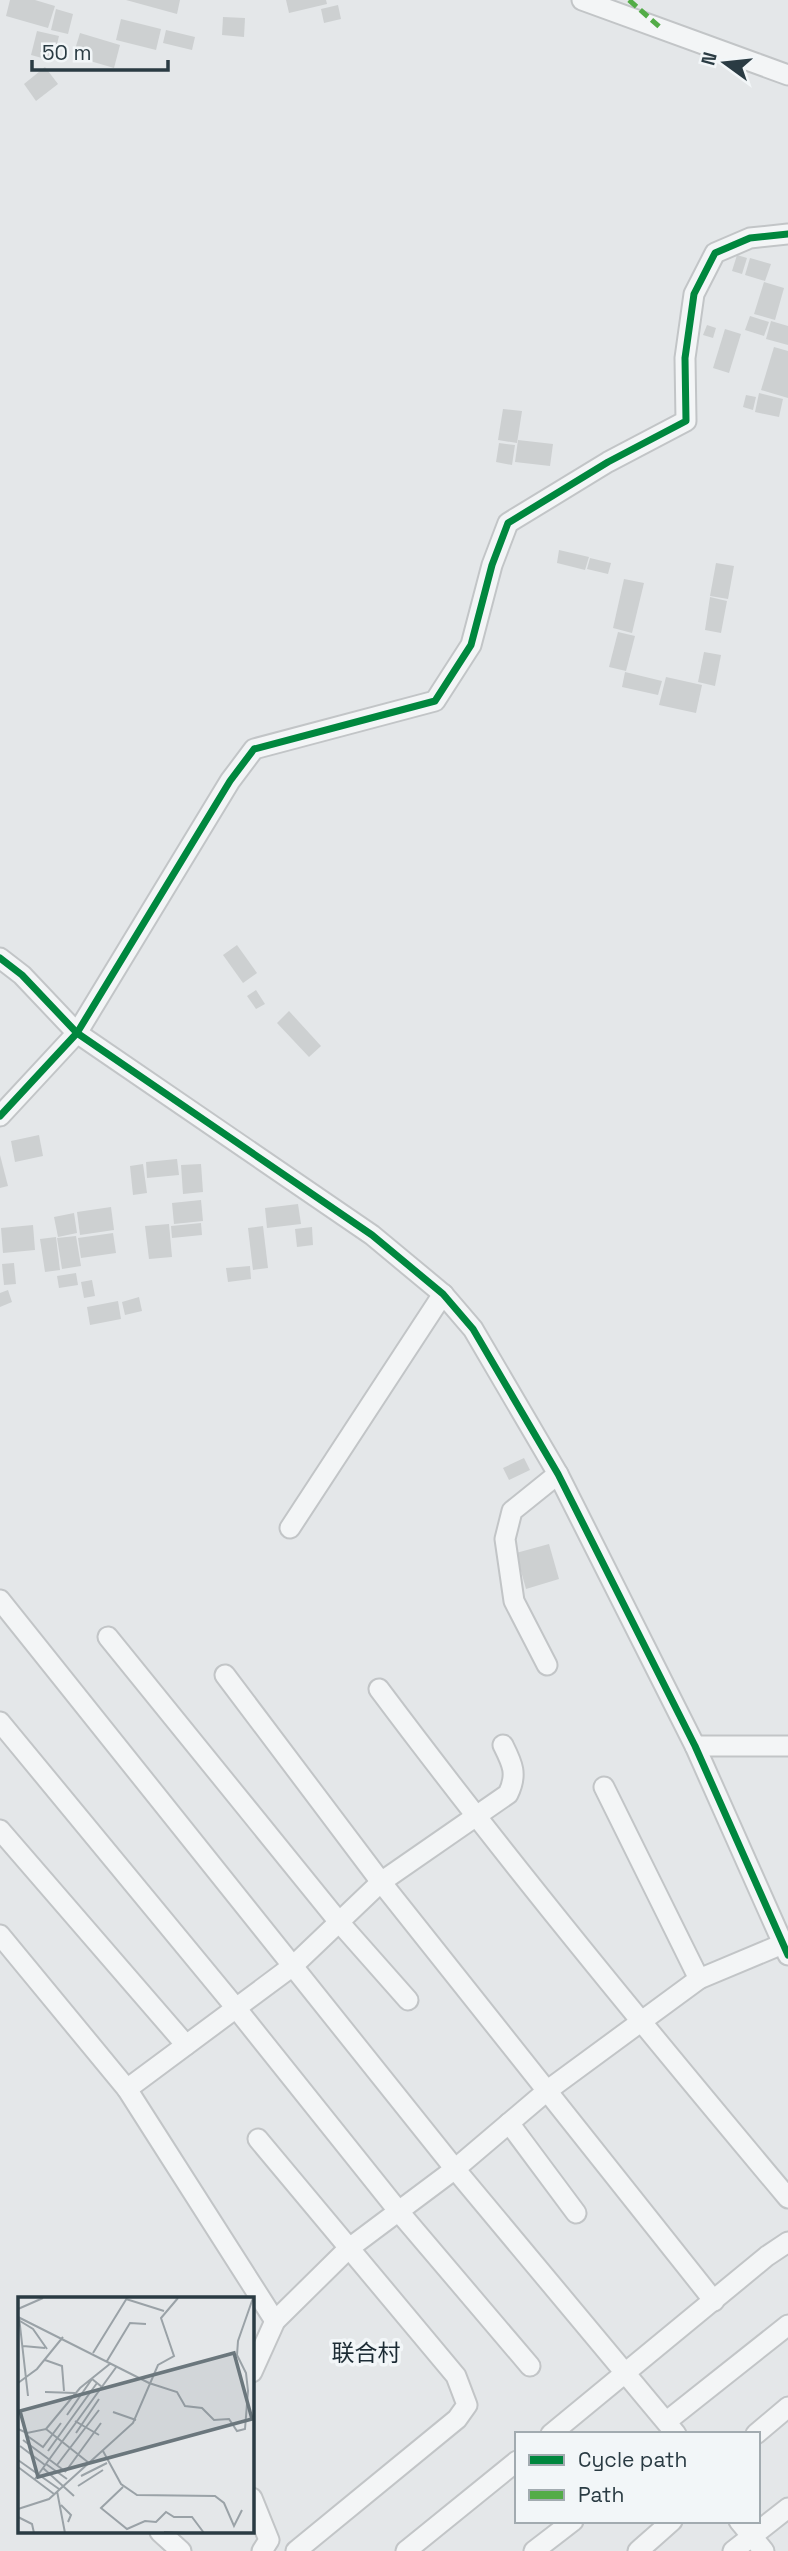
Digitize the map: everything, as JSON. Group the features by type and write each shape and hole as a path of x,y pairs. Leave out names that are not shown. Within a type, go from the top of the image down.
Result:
{"street":[{"path":"582,0 788,75"},
{"path":"0,1115 77,1033 230,781 254,749 436,701 471,645 492,565 508,523 608,462 686,421 685,358 694,294 715,253 750,238 788,234"},
{"path":"0,958 22,975 77,1033 372,1235 443,1294 473,1329 558,1474 695,1746 786,1949 699,1979 548,2090 400,2213 348,2249 275,2321 254,2368"},
{"path":"290,1528 443,1294"},
{"path":"547,1665 514,1601 505,1539 512,1511 558,1474"},
{"path":"0,1600 455,2169 671,2427 788,2325"},
{"path":"108,1637 339,1922 408,2000"},
{"path":"225,1675 381,1882 714,2301"},
{"path":"379,1689 474,1816 640,2022 788,2198"},
{"path":"0,1722 236,2008 400,2213 530,2366"},
{"path":"127,2089 294,1965 381,1882 508,1794 515,1768 503,1745"},
{"path":"695,1746 788,1746"},
{"path":"604,1787 699,1979"},
{"path":"0,1830 186,2045"},
{"path":"0,1934 127,2089 275,2321"},
{"path":"509,2123 576,2213"},
{"path":"258,2139 456,2376 467,2405 457,2419 296,2551"},
{"path":"553,2432 767,2256 788,2242"},
{"path":"758,2432 788,2407"},
{"path":"405,2551 515,2463"},
{"path":"254,2503 270,2547"},
{"path":"760,2521 788,2508"},
{"path":"534,2551 570,2523"},
{"path":"638,2551 670,2523"},
{"path":"733,2551 744,2529 764,2551"},
{"path":"162,2534 181,2551"}],"building":[{"path":"10,0 35,0 55,6 48,28 6,16"},
{"path":"126,0 180,0 177,14"},
{"path":"286,0 326,0 327,4 289,13"},
{"path":"338,5 341,19 324,23 321,9"},
{"path":"56,9 73,14 68,34 51,30"},
{"path":"223,17 245,18 244,37 222,35"},
{"path":"121,19 161,29 156,50 116,40"},
{"path":"166,30 195,37 192,50 163,43"},
{"path":"37,31 59,36 53,61 31,55"},
{"path":"80,33 120,45 114,68 73,56"},
{"path":"45,67 58,84 36,101 24,84"},
{"path":"737,255 747,258 742,274 732,271"},
{"path":"750,258 771,264 765,281 745,275"},
{"path":"764,282 784,288 775,320 754,314"},
{"path":"750,316 769,322 764,336 745,330"},
{"path":"771,321 788,326 788,345 766,339"},
{"path":"707,325 716,328 713,338 703,335"},
{"path":"725,329 741,334 729,373 713,368"},
{"path":"774,347 788,351 788,398 761,390"},
{"path":"759,393 783,399 779,417 755,412"},
{"path":"746,395 756,397 753,410 743,407"},
{"path":"503,409 522,411 517,443 498,440"},
{"path":"518,440 553,444 550,466 515,462"},
{"path":"499,443 515,445 512,465 496,462"},
{"path":"559,550 589,557 585,570 557,563"},
{"path":"590,558 611,563 608,574 587,569"},
{"path":"716,563 734,566 728,599 710,596"},
{"path":"624,579 644,583 632,633 613,628"},
{"path":"710,597 727,601 721,633 705,630"},
{"path":"618,632 635,636 626,671 609,667"},
{"path":"704,652 721,655 715,686 698,682"},
{"path":"625,672 662,681 658,695 622,687"},
{"path":"666,677 702,685 696,713 659,705"},
{"path":"237,945 257,973 243,983 223,955"},
{"path":"256,990 265,1004 256,1009 247,996"},
{"path":"289,1011 321,1046 309,1057 277,1023"},
{"path":"39,1135 43,1156 15,1162 11,1141"},
{"path":"0,1155 8,1186 0,1188"},
{"path":"177,1159 179,1175 147,1178 146,1162"},
{"path":"143,1164 147,1193 133,1195 130,1166"},
{"path":"201,1164 203,1192 183,1194 181,1165"},
{"path":"201,1200 203,1221 174,1224 172,1203"},
{"path":"298,1204 301,1224 267,1228 265,1208"},
{"path":"111,1207 114,1230 80,1235 77,1212"},
{"path":"74,1213 77,1233 58,1237 54,1217"},
{"path":"201,1223 202,1235 172,1238 171,1226"},
{"path":"169,1224 172,1257 149,1259 145,1226"},
{"path":"33,1225 35,1250 3,1253 1,1228"},
{"path":"263,1226 268,1268 253,1270 248,1228"},
{"path":"312,1227 313,1245 297,1247 295,1229"},
{"path":"113,1233 116,1253 81,1258 78,1238"},
{"path":"76,1236 81,1266 62,1269 57,1238"},
{"path":"56,1237 60,1270 45,1272 40,1239"},
{"path":"14,1263 16,1284 4,1285 2,1264"},
{"path":"250,1266 251,1279 228,1282 226,1268"},
{"path":"76,1273 78,1285 59,1288 57,1276"},
{"path":"92,1280 95,1296 84,1298 81,1282"},
{"path":"8,1290 12,1302 0,1307 0,1293"},
{"path":"139,1297 142,1311 125,1315 122,1302"},
{"path":"118,1301 121,1319 90,1325 87,1307"},
{"path":"524,1458 530,1470 509,1480 503,1468"},
{"path":"549,1544 559,1579 526,1589 516,1553"}],"marked path":[{"path":"629,0 662,29"}],"cycle path":[{"path":"0,1116 77,1033 230,781 254,749 435,701 471,645 492,565 508,523 608,462 686,421 685,358 694,294 715,253 750,238 788,234"},
{"path":"0,958 22,975 77,1033 372,1235 443,1294 473,1329 558,1474 695,1746 788,1955"}],"district":[{"name":"联合村","path":"366,2353"}]}
